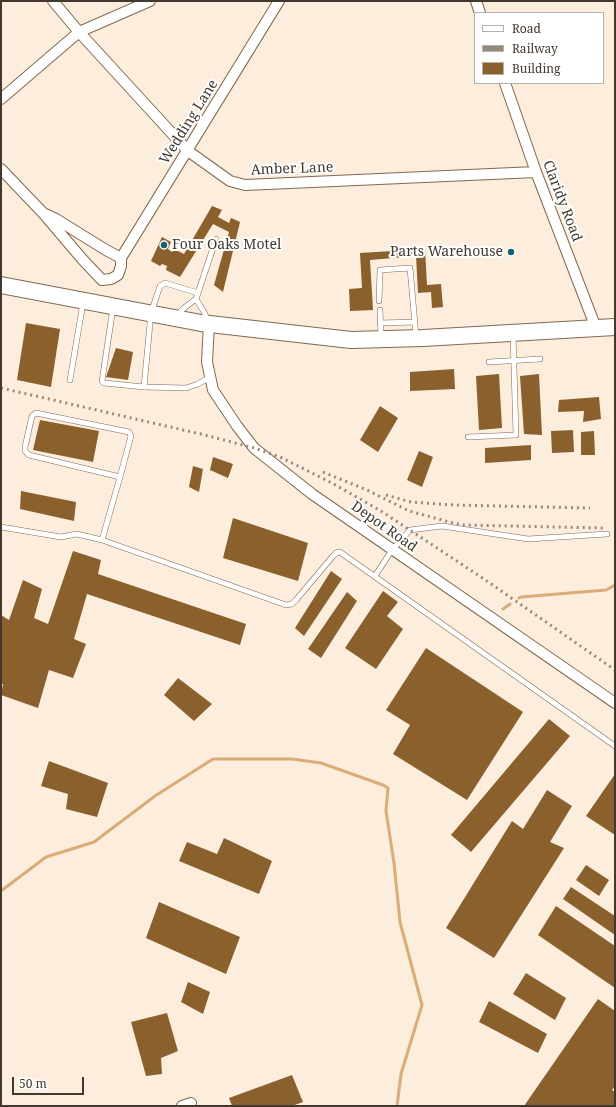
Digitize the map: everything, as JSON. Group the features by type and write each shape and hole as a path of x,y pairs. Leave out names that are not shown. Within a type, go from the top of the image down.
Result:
{"main road":[{"path":"1,285 209,324 351,340 615,327"}],"street":[{"name":"Amber Lane","path":"53,1 79,32 188,151 230,181 245,185 536,172"},
{"path":"1,99 79,32 150,1"},
{"name":"Wedding Lane","path":"43,213 102,280 112,279 118,275 121,266 121,258 279,1"},
{"path":"476,1 480,12"},
{"name":"Claridy Road","path":"505,84 536,172 596,328"},
{"path":"1,169 43,213 56,219 121,258"},
{"name":"Depot Road","path":"209,324 206,362 213,390 254,448 312,494 615,703"}],"lane":[{"path":"175,318 197,296 216,239"},
{"path":"379,301 380,270 410,268 416,338"},
{"path":"144,387 152,313 157,291 160,286 165,283 197,296 209,324"},
{"path":"70,380 83,300"},
{"path":"114,306 102,381 104,383 144,387 186,388 198,384 210,377"},
{"path":"380,310 381,339"},
{"path":"380,323 415,322"},
{"path":"468,437 516,435 513,333"},
{"path":"489,362 540,359"},
{"path":"102,540 120,477 131,436 129,432 36,413 32,416 25,447 29,455 120,477"},
{"path":"374,576 392,550 410,530 442,526 528,539 608,534"},
{"path":"1,527 61,537 77,534 102,540 286,605 292,604 336,553 340,552 615,746"}],"building":[{"name":"Four Oaks Motel","path":"212,206 222,210 218,217 229,223 231,218 240,222 223,292 214,285 229,232 213,224 180,277 166,270 167,266 162,264 160,266 151,261 162,237 171,242 168,249 172,252 174,249 184,254"},
{"path":"425,249 427,285 441,284 443,307 432,308 431,292 418,293 416,256 370,260 373,310 350,311 349,289 362,288 360,253"},
{"path":"26,323 60,329 51,387 17,380"},
{"path":"116,348 133,352 128,380 106,377"},
{"path":"454,369 455,389 410,391 410,372"},
{"path":"499,374 502,428 479,430 476,376"},
{"path":"539,374 542,435 524,434 520,376"},
{"path":"599,397 601,419 583,422 584,411 558,412 559,400"},
{"path":"380,406 398,418 378,452 360,440"},
{"path":"40,420 99,431 93,462 33,450"},
{"path":"573,430 574,452 552,453 551,431"},
{"path":"594,431 595,455 581,455 581,432"},
{"path":"531,445 531,460 485,463 485,448"},
{"path":"419,451 433,457 422,487 407,480"},
{"path":"213,457 233,464 228,478 210,470"},
{"path":"193,466 203,469 199,492 189,487"},
{"path":"21,491 76,502 74,521 20,509"},
{"path":"233,518 308,543 298,581 223,558"},
{"path":"73,551 101,560 98,574 246,624 240,645 87,594 74,639 86,644 73,678 49,670 38,708 1,695 3,684 1,684 1,615 9,620 23,580 42,589 34,618 48,624"},
{"path":"331,571 342,579 304,636 295,628"},
{"path":"383,591 398,602 387,616 403,629 376,669 345,648"},
{"path":"347,592 357,601 321,658 308,649"},
{"path":"426,648 523,712 467,800 393,754 410,725 386,710"},
{"path":"178,678 212,704 194,721 164,695"},
{"path":"549,719 570,736 471,852 451,835"},
{"path":"49,761 108,783 97,817 66,809 68,794 41,786"},
{"path":"615,774 615,835 586,816"},
{"path":"547,790 572,806 550,842 564,848 494,958 446,928 512,821 523,829"},
{"path":"224,838 272,861 259,894 179,861 187,842 217,854"},
{"path":"586,865 609,880 599,896 576,880"},
{"path":"571,887 615,916 615,935 563,899"},
{"path":"159,902 240,937 226,974 146,938"},
{"path":"556,906 615,946 615,988 538,935"},
{"path":"526,973 566,998 555,1020 513,994"},
{"path":"188,982 210,992 203,1014 181,1002"},
{"path":"598,999 615,1011 615,1086 612,1090 615,1092 615,1106 524,1106"},
{"path":"489,1001 547,1034 538,1053 479,1022"},
{"path":"167,1013 178,1051 161,1058 162,1074 146,1076 131,1022"},
{"path":"292,1075 303,1102 292,1106 232,1106 229,1098"}],"waterway":[{"path":"519,598 606,590 615,585"},
{"path":"503,609 510,604"},
{"path":"1,891 46,857 94,842 155,796 213,759 292,759 321,763 383,785 388,788 386,811 394,863 400,922 422,1005 401,1074 397,1106"}],"railway":[{"path":"1,388 205,435 254,448 280,457 332,483 381,511 484,579 615,670"},
{"path":"323,472 367,490 409,511 453,523 464,525 605,528"},
{"path":"386,495 411,502 453,505 590,508"}],"place":[{"name":"Four Oaks Motel","path":"164,245"},
{"name":"Parts Warehouse","path":"511,252"}]}
